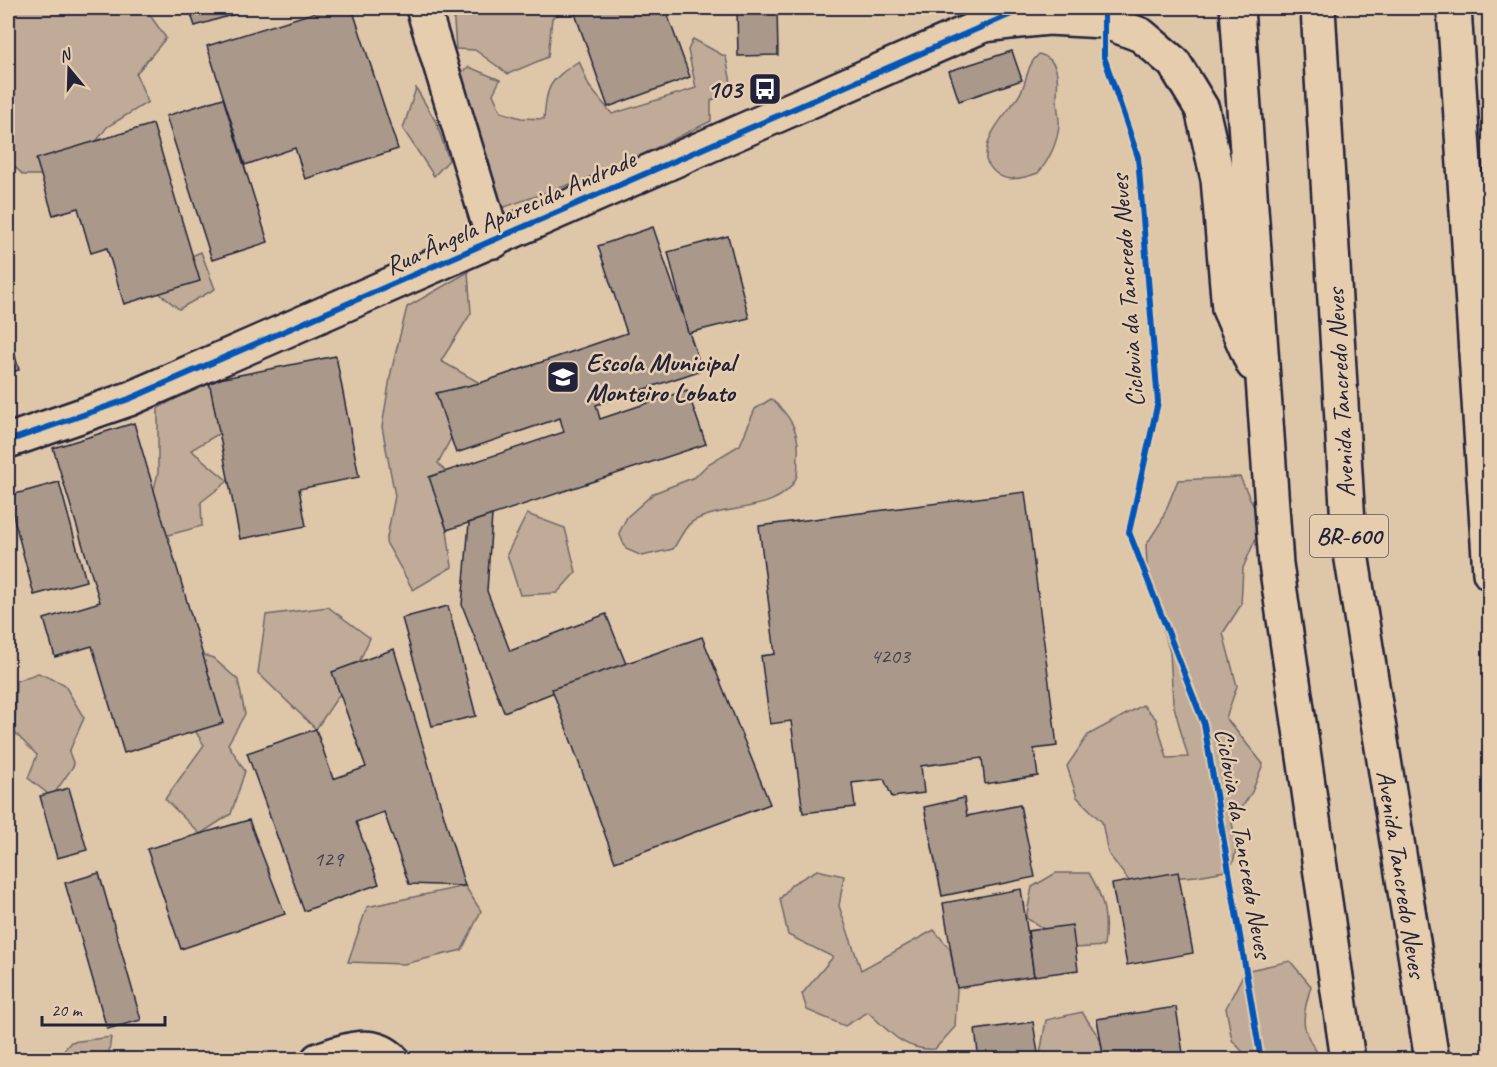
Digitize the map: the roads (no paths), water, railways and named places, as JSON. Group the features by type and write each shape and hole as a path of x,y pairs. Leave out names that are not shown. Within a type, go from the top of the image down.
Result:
{"main road":[{"path":"423,8 494,241"},
{"name":"Rua Ângela Aparecida Andrade","path":"8,441 129,399 1025,8"},
{"name":"BR-600","path":"1237,8 1276,564 1348,1059"},
{"name":"Avenida Tancredo Neves","path":"1318,8 1349,541 1432,1059"},
{"path":"1454,8 1486,437 1490,573"},
{"path":"984,25 1048,18 1104,21 1142,35 1174,63 1202,109 1218,179 1229,309 1263,387"},
{"path":"318,1059 360,1046 393,1059"}],"place":[{"name":"103","path":"765,89"},
{"name":"Escola Municipal Monteiro Lobato","path":"563,377"}]}
